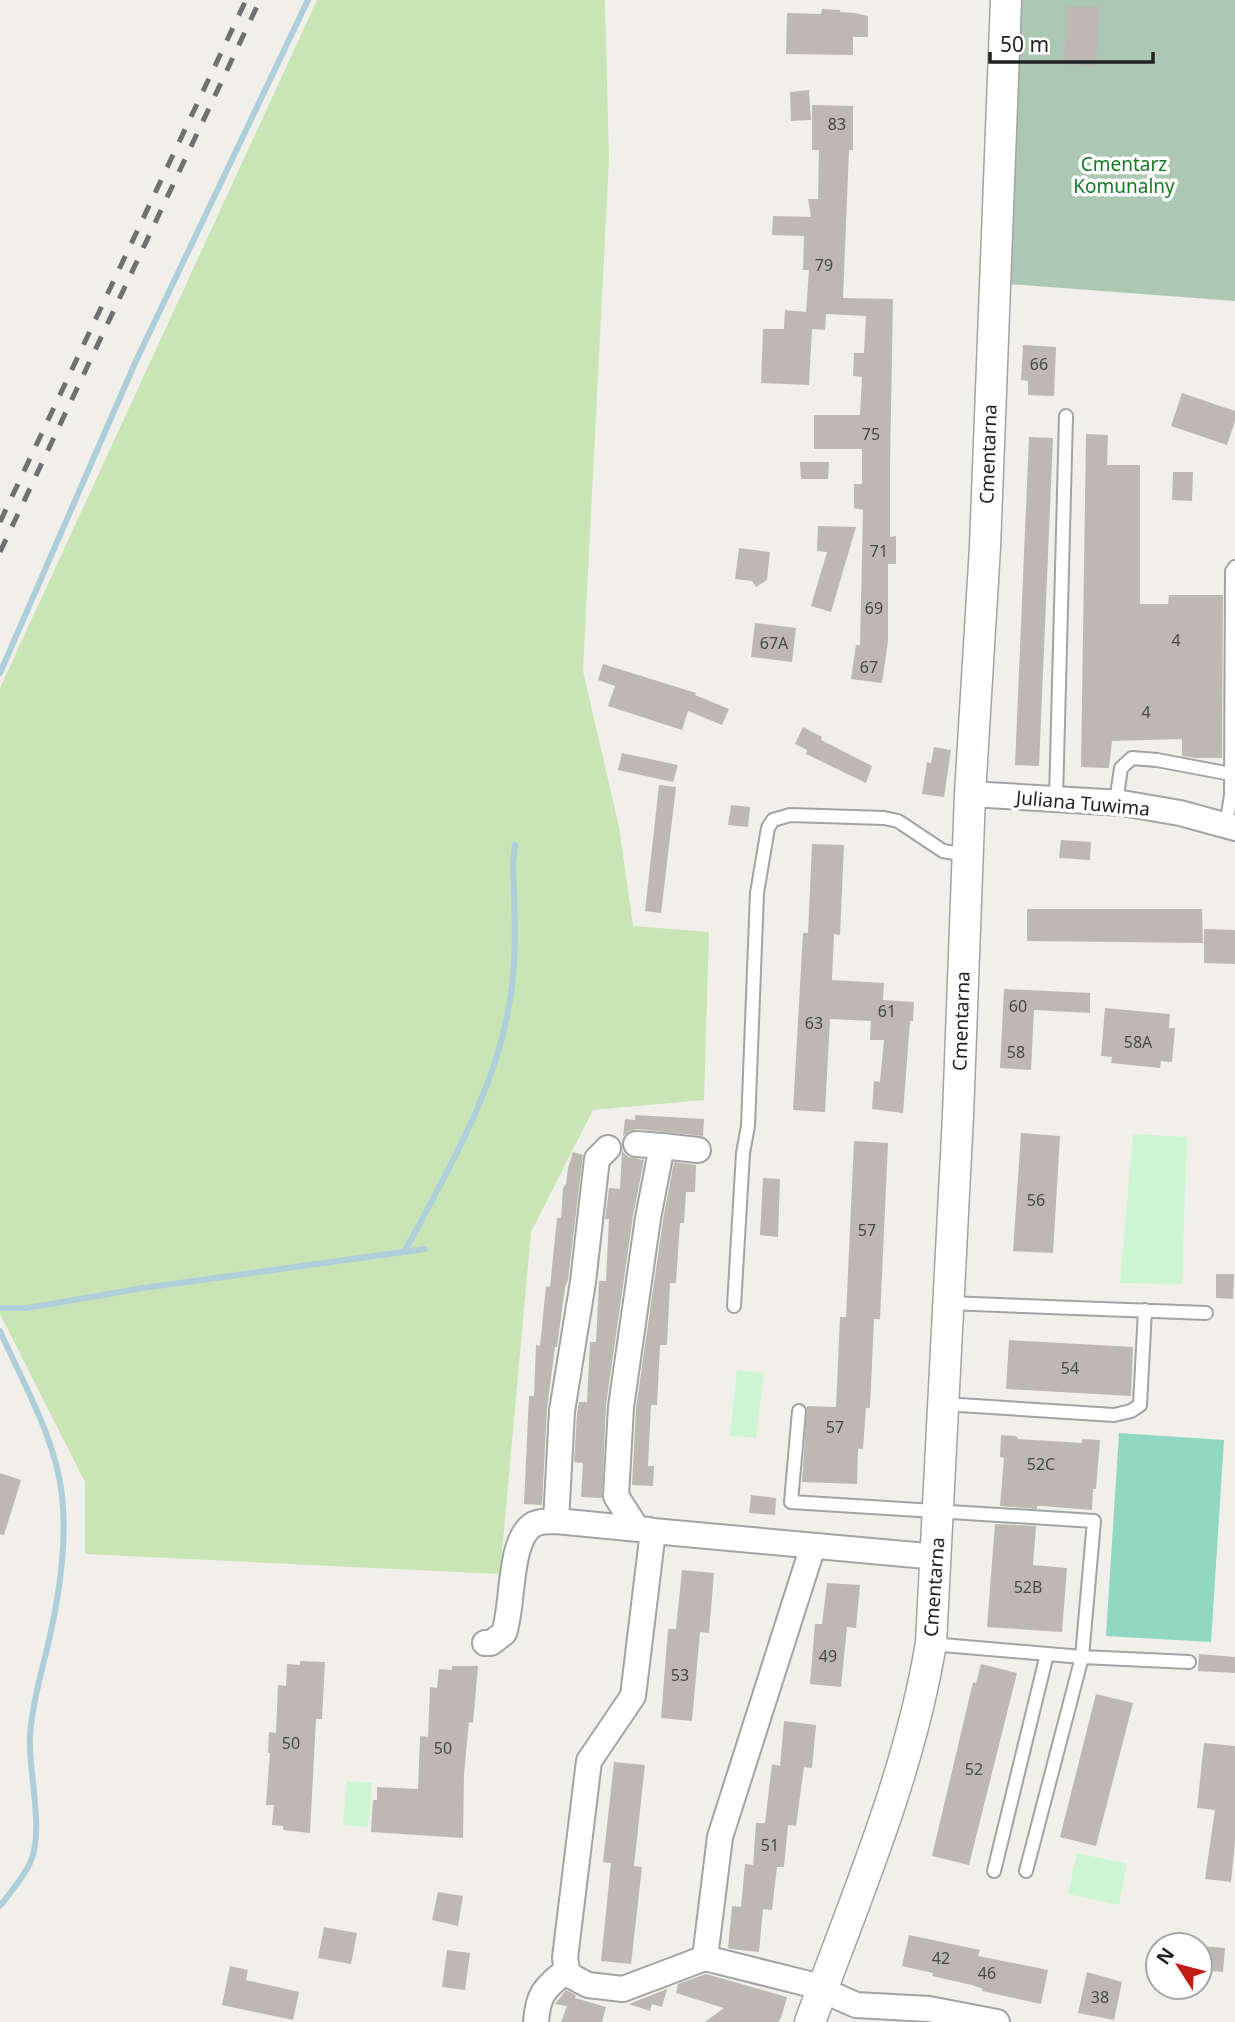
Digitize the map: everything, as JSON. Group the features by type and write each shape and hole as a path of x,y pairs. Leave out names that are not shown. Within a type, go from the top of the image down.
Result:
{"street":[{"name":"Cmentarna","path":"810,2022 895,1795 923,1693 931,1643 985,547 1006,0"},
{"name":"Juliana Tuwima","path":"971,794 1116,802 1180,813 1230,827"},
{"path":"636,1144 698,1150"},
{"path":"662,1146 648,1218 621,1407 616,1496 645,1530 633,1696 589,1761 565,1958 566,1970 571,1976 588,1985 623,1989 705,1958 809,1984 856,2005 929,2009 997,2022"},
{"path":"556,1521 562,1412 583,1282 597,1159 608,1148"},
{"path":"485,1643 499,1639 507,1624 519,1545 522,1537 534,1524 542,1521 937,1557"},
{"path":"705,1958 720,1837 813,1546"},
{"path":"536,2022 537,2002 547,1986 566,1970"}],"lane":[{"path":"1056,799 1066,416"},
{"path":"1230,827 1232,571 1235,566"},
{"path":"1116,802 1121,768 1132,758 1231,774"},
{"path":"734,1306 743,1153 748,1126 757,893 768,828 773,820 790,815 884,818 898,821 943,851 968,855"},
{"path":"948,1303 1206,1312"},
{"path":"944,1404 1114,1415 1131,1411 1140,1405 1145,1310"},
{"path":"799,1411 791,1502 1094,1521 1082,1657 1026,1871"},
{"path":"931,1643 1082,1657 1189,1662"},
{"path":"994,1871 1047,1654"}],"green space":[{"path":"317,0 605,0 609,160 583,671 619,827 633,926 709,932 704,1100 593,1110 531,1232 500,1574 85,1554 85,1482 0,1314 0,688"},
{"name":"Cmentarz Komunalny","path":"1022,0 1235,0 1235,301 1008,284"},
{"path":"1133,1134 1187,1137 1182,1284 1120,1283"},
{"path":"737,1370 764,1373 756,1438 730,1435"},
{"path":"1119,1433 1224,1440 1211,1642 1106,1636"},
{"path":"347,1781 372,1783 368,1827 343,1825"},
{"path":"1077,1853 1127,1864 1119,1905 1068,1894"}],"building":[{"path":"1067,6 1099,7 1096,66 1064,64"},
{"path":"822,9 868,16 868,37 853,37 853,55 786,54 787,13 821,14"},
{"path":"809,90 811,120 791,121 790,92"},
{"path":"812,105 853,106 853,150 849,150 843,298 893,299 890,537 896,536 896,564 888,564 888,641 882,683 851,679 856,645 860,645 863,510 854,508 854,484 862,484 862,449 814,449 814,415 860,415 862,377 853,376 854,353 864,353 866,316 826,314 825,330 812,329 809,385 761,383 763,329 784,329 785,310 806,312 809,270 803,270 804,236 772,235 773,216 811,217 808,199 818,199 819,150 812,150"},
{"path":"1023,345 1056,347 1054,396 1028,395 1028,381 1021,380"},
{"path":"1182,393 1235,411 1235,421 1227,445 1171,426"},
{"path":"1086,434 1108,435 1107,465 1140,465 1140,604 1168,604 1169,595 1223,595 1222,758 1182,756 1182,739 1112,741 1109,768 1081,767"},
{"path":"1029,437 1053,438 1039,766 1015,765"},
{"path":"800,462 829,462 828,479 801,479"},
{"path":"1173,472 1193,472 1192,501 1172,500"},
{"path":"818,526 856,527 831,612 811,606 827,552 817,551"},
{"path":"739,548 770,552 767,580 756,587 752,581 735,579"},
{"path":"755,623 796,628 792,662 751,657"},
{"path":"603,664 696,693 695,695 729,709 722,725 688,711 682,730 608,706 615,686 598,680"},
{"path":"803,727 822,737 821,740 872,766 866,783 806,754 807,750 795,744"},
{"path":"934,747 951,750 944,797 922,794 927,762 931,763"},
{"path":"622,753 678,765 673,782 618,770"},
{"path":"659,785 676,787 661,913 645,911"},
{"path":"731,805 750,807 748,827 728,825"},
{"path":"1061,840 1091,842 1090,860 1059,858"},
{"path":"812,844 844,845 840,935 834,934 832,980 884,983 883,1000 914,1002 913,1021 910,1021 903,1113 872,1109 874,1081 880,1082 884,1040 870,1040 871,1021 830,1019 825,1112 793,1110 803,933 808,933"},
{"path":"1027,909 1202,909 1203,943 1027,941"},
{"path":"1204,929 1235,930 1235,964 1204,963"},
{"path":"1004,989 1090,993 1090,1013 1034,1010 1031,1070 1000,1068"},
{"path":"1105,1008 1170,1014 1169,1028 1175,1028 1172,1062 1161,1061 1160,1068 1111,1063 1112,1057 1101,1056"},
{"path":"635,1115 704,1119 703,1136 637,1129 623,1136 625,1119 635,1120"},
{"path":"1021,1133 1060,1136 1053,1253 1013,1251"},
{"path":"854,1141 888,1143 880,1319 874,1319 870,1408 866,1408 863,1449 858,1449 857,1484 802,1482 807,1406 836,1407 840,1317 846,1317"},
{"path":"622,1151 628,1157 644,1160 633,1216 606,1405 602,1498 581,1497 583,1463 574,1462 577,1413 579,1402 587,1402 590,1342 596,1342 599,1281 606,1281 609,1219 605,1219 609,1188 620,1189"},
{"path":"573,1152 583,1155 568,1280 547,1409 542,1505 524,1504 529,1396 534,1396 536,1345 540,1346 546,1286 550,1287 557,1218 561,1218 563,1188"},
{"path":"674,1162 696,1165 695,1192 686,1192 684,1223 680,1223 676,1283 670,1283 667,1345 660,1345 657,1405 651,1405 648,1466 654,1466 653,1486 632,1485 636,1408"},
{"path":"763,1178 780,1179 778,1237 760,1235"},
{"path":"1216,1274 1234,1274 1233,1299 1216,1298"},
{"path":"1009,1340 1133,1347 1131,1396 1006,1389"},
{"path":"1001,1435 1016,1436 1018,1439 1082,1443 1082,1439 1100,1440 1092,1510 1000,1506 1004,1458 1000,1457"},
{"path":"0,1473 21,1480 4,1535 0,1534"},
{"path":"751,1495 776,1498 775,1515 749,1513"},
{"path":"995,1524 1036,1526 1033,1565 1067,1568 1062,1632 987,1627"},
{"path":"682,1570 714,1573 709,1633 700,1632 692,1721 661,1718 668,1629 676,1629"},
{"path":"827,1583 860,1585 856,1628 847,1627 841,1687 810,1684 815,1624 822,1624"},
{"path":"1199,1654 1235,1657 1235,1673 1198,1671"},
{"path":"300,1661 325,1662 322,1719 316,1719 310,1833 283,1830 283,1826 272,1825 274,1805 266,1805 269,1732 276,1733 278,1685 286,1686 287,1664 300,1665"},
{"path":"981,1664 1017,1673 969,1865 932,1856 973,1682 976,1683"},
{"path":"452,1666 478,1666 473,1723 469,1722 464,1774 463,1838 371,1832 373,1800 377,1800 377,1787 418,1789 420,1736 428,1737 430,1687 437,1688 439,1669 452,1670"},
{"path":"1096,1694 1133,1703 1096,1846 1060,1837"},
{"path":"784,1721 816,1725 812,1768 804,1767 796,1826 788,1825 784,1867 777,1867 772,1910 763,1909 759,1952 731,1949 728,1948 732,1906 741,1907 745,1864 753,1865 756,1823 765,1823 772,1764 780,1766"},
{"path":"1204,1743 1235,1746 1235,1842 1231,1882 1205,1879 1215,1810 1197,1808"},
{"path":"614,1762 645,1765 634,1866 642,1867 631,1964 601,1961 611,1863 603,1862"},
{"path":"438,1892 463,1896 458,1926 432,1920"},
{"path":"324,1927 357,1933 351,1964 318,1958"},
{"path":"909,1935 980,1950 978,1956 1048,1970 1041,2004 982,1991 983,1989 972,1985 902,1966"},
{"path":"1214,1947 1225,1948 1223,1972 1214,1971"},
{"path":"447,1950 470,1953 465,1990 442,1987"},
{"path":"230,1966 248,1970 246,1980 299,1992 293,2020 222,2005"},
{"path":"1087,1972 1122,1982 1114,2020 1078,2013"},
{"path":"706,1974 787,1997 781,2018 778,2022 705,2022 724,2008 676,1993 678,1984"},
{"path":"667,1989 662,2007 652,2004 650,2011 629,2004"},
{"path":"566,1990 576,1995 575,1998 606,2007 602,2022 561,2022 567,2006 555,2004"}],"waterway":[{"path":"0,673 135,363 308,0"},
{"path":"405,1251 471,1123 497,1056 506,1022 514,971 515,845"},
{"path":"0,1308 27,1308 143,1288 425,1249"},
{"path":"0,1331 53,1452 62,1495 64,1524 57,1597 34,1704 30,1736 36,1818 34,1850 24,1874 0,1906"}],"railway":[{"path":"0,522 246,0"},
{"path":"0,552 260,0"}]}
